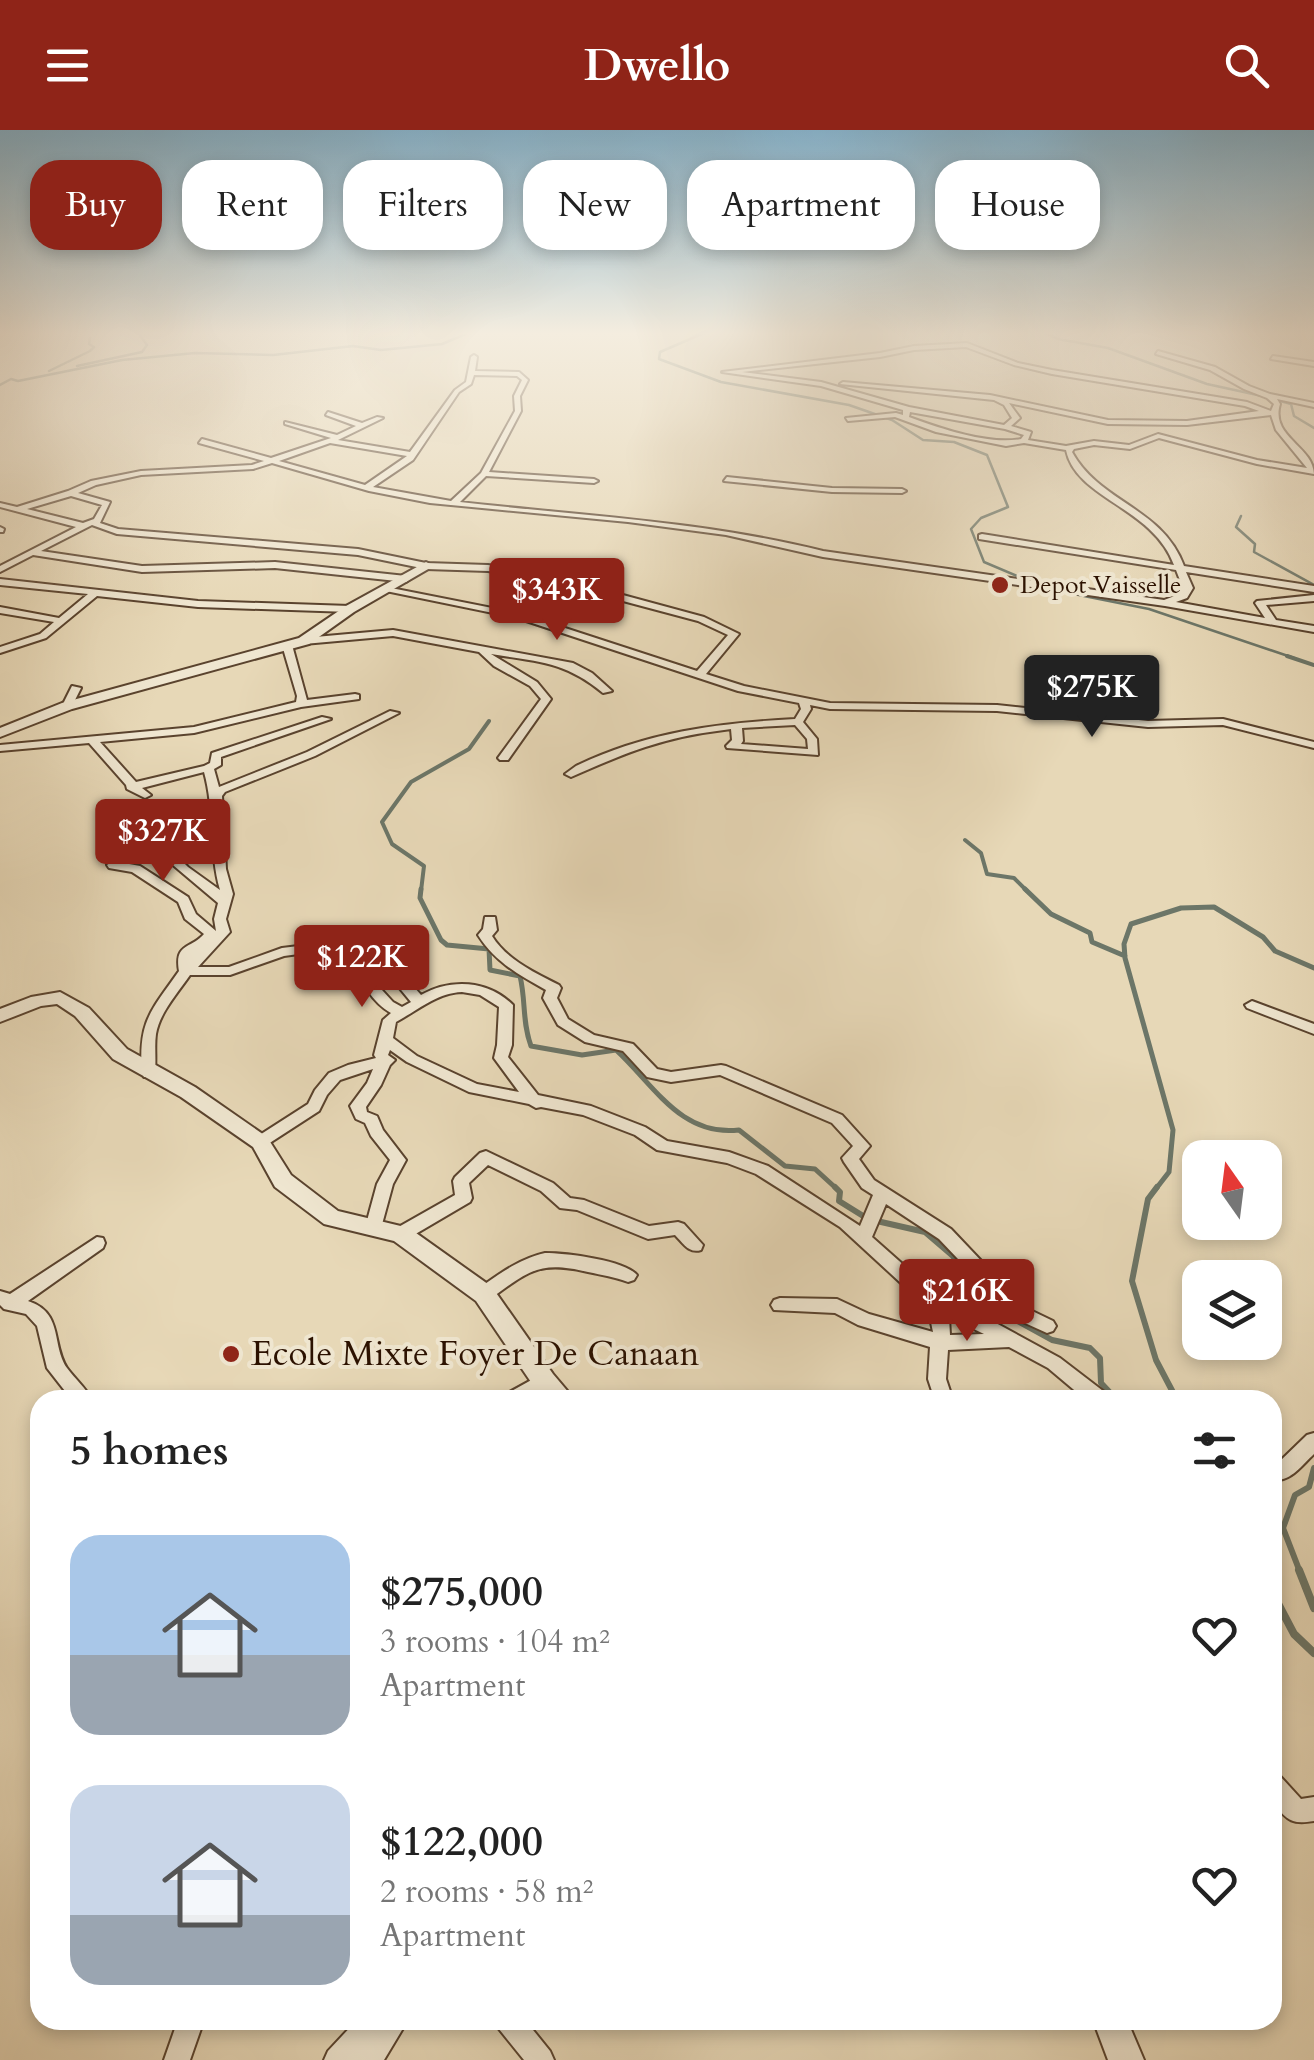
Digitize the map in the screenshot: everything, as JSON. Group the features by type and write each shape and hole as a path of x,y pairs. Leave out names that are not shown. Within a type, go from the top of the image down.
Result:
{"street":[{"path":"286,423 334,439 412,455"},
{"path":"354,423 363,426"},
{"path":"0,513 94,483 141,473 272,463 369,423"},
{"path":"368,487 412,455 434,423"},
{"path":"454,503 484,474 511,423"},
{"path":"926,423 939,430 1006,444 1094,443 1130,447 1158,436"},
{"path":"978,423 1026,432 1024,442"},
{"path":"1006,427 1010,423"},
{"path":"1108,423 1257,462 1313,471"},
{"path":"1157,423 1182,423"},
{"path":"1275,423 1278,431 1304,454 1313,471"},
{"path":"202,441 368,487 454,503 610,517 778,541 823,554 1165,603 1314,629"},
{"path":"1072,446 1068,452 1079,472 1158,530 1176,550 1183,567 1186,594 1165,603"},
{"path":"484,474 594,481"},
{"path":"728,478 832,490 902,491"},
{"path":"0,568 88,523 107,504 71,493"},
{"path":"0,505 117,531 358,552 426,566 488,568 549,578 701,619 734,634 700,674"},
{"path":"982,537 1314,589"},
{"path":"34,552 142,570 275,565 406,579"},
{"path":"304,641 350,609 426,566"},
{"path":"0,585 13,583 198,604 350,609"},
{"path":"386,590 519,616 742,689 840,707 1023,709 1148,724 1222,722 1314,745"},
{"path":"0,650 34,641 96,592"},
{"path":"1273,622 1260,603 1314,598"},
{"path":"0,610 63,621"},
{"path":"0,734 67,706 287,644 384,633 569,666 588,674 607,691"},
{"path":"287,644 302,696 300,704"},
{"path":"482,649 500,666 537,686 546,699 504,758"},
{"path":"67,706 76,688"},
{"path":"0,748 236,722 300,704 355,696"},
{"path":"798,722 806,709 803,700"},
{"path":"216,796 221,790 311,754 394,713"},
{"path":"265,714 282,733"},
{"path":"216,755 326,719"},
{"path":"132,787 215,766 216,755 209,738 236,722"},
{"path":"736,725 738,741 731,746 814,753 812,738 798,722"},
{"path":"571,774 593,760 653,738 736,725 798,722"},
{"path":"92,740 116,762 132,787 145,795"},
{"path":"149,1073 145,1038 157,1007 222,935 220,919 227,894 220,869 216,796 208,768"},
{"path":"186,971 184,960 188,950 211,934 190,916 184,900 112,858 170,857 182,874 206,884 224,901"},
{"path":"490,920 485,936 495,952 530,978 554,988 550,998 563,1022 590,1039 628,1048 643,1067 660,1076 721,1070 836,1119 862,1146 850,1158 868,1184 945,1234 1020,1313 1046,1326"},
{"path":"186,971 230,970 282,952 322,947 407,984 419,1003"},
{"path":"366,967 377,978 375,991 402,1012"},
{"path":"384,1060 380,1055 386,1024 442,988 472,988 506,1004 502,1014 506,1044 501,1058 536,1102"},
{"path":"0,1016 38,1001 60,998 82,1012 120,1054 188,1092 260,1142 283,1180 332,1218 401,1234 484,1294 553,1390"},
{"path":"1252,1005 1314,1029"},
{"path":"385,1040 412,1059 474,1088 586,1110 640,1131 663,1146 751,1165 825,1208 869,1226 936,1304 944,1343 936,1378 940,1390"},
{"path":"260,1142 314,1107 318,1093 340,1070 364,1068 384,1060 412,1059"},
{"path":"372,1228 385,1184 398,1160 358,1106 374,1085 384,1060"},
{"path":"401,1234 464,1198 461,1181 486,1158 547,1187 566,1204 578,1204 648,1232 678,1228 695,1245"},
{"path":"869,1226 882,1194"},
{"path":"5,1301 97,1244"},
{"path":"484,1294 536,1259 555,1256 596,1267 617,1267 628,1275"},
{"path":"5,1301 32,1309 45,1322 56,1368 74,1390"},
{"path":"936,1304 977,1321 1054,1363 1088,1390"},
{"path":"780,1305 837,1306 864,1320 944,1343 1008,1340"},
{"path":"530,1390 544,1381"},
{"path":"1282,1472 1314,1440"},
{"path":"1282,1795 1297,1812 1314,1808"},
{"path":"177,2060 188,2030"},
{"path":"336,2060 365,2030"},
{"path":"368,2060 388,2030"},
{"path":"514,2030 540,2060"},
{"path":"1114,2030 1126,2060"}],"waterway":[{"path":"897,423 923,440 954,442 987,455 1008,507 981,518 971,529 984,562 1034,583"},
{"path":"1306,423 1314,428"},
{"path":"1241,516 1236,527 1255,544 1254,552 1314,585"},
{"path":"1049,589 1149,609 1294,658"},
{"path":"1287,656 1314,665"},
{"path":"421,891 424,866 392,844 382,822 411,782 469,749 489,721"},
{"path":"965,840 981,853 987,874 1014,878 1025,889"},
{"path":"421,889 420,898 441,940 447,945 489,949 490,970 520,976 531,1046 582,1055 616,1050 685,1117 719,1130 739,1130 785,1166 815,1169 838,1190"},
{"path":"1025,889 1051,914 1090,933 1092,942 1125,956"},
{"path":"1125,956 1124,944 1131,924 1181,908 1214,907 1263,937 1275,951 1314,968"},
{"path":"1125,956 1173,1130 1169,1172 1155,1190"},
{"path":"835,1187 838,1190"},
{"path":"1157,1187 1148,1199 1132,1281 1156,1360 1172,1390"},
{"path":"838,1190 839,1201 868,1219 925,1232 953,1256 996,1309 1052,1340 1090,1348 1100,1358 1101,1383 1108,1390"},
{"path":"1300,1572 1283,1528 1295,1495 1309,1487 1314,1468"},
{"path":"1299,1570 1314,1608"},
{"path":"1282,1611 1294,1634 1314,1653"}],"place":[{"name":"Depot Vaisselle","path":"1000,585"},
{"name":"Ecole Mixte Foyer De Canaan","path":"231,1354"}]}
